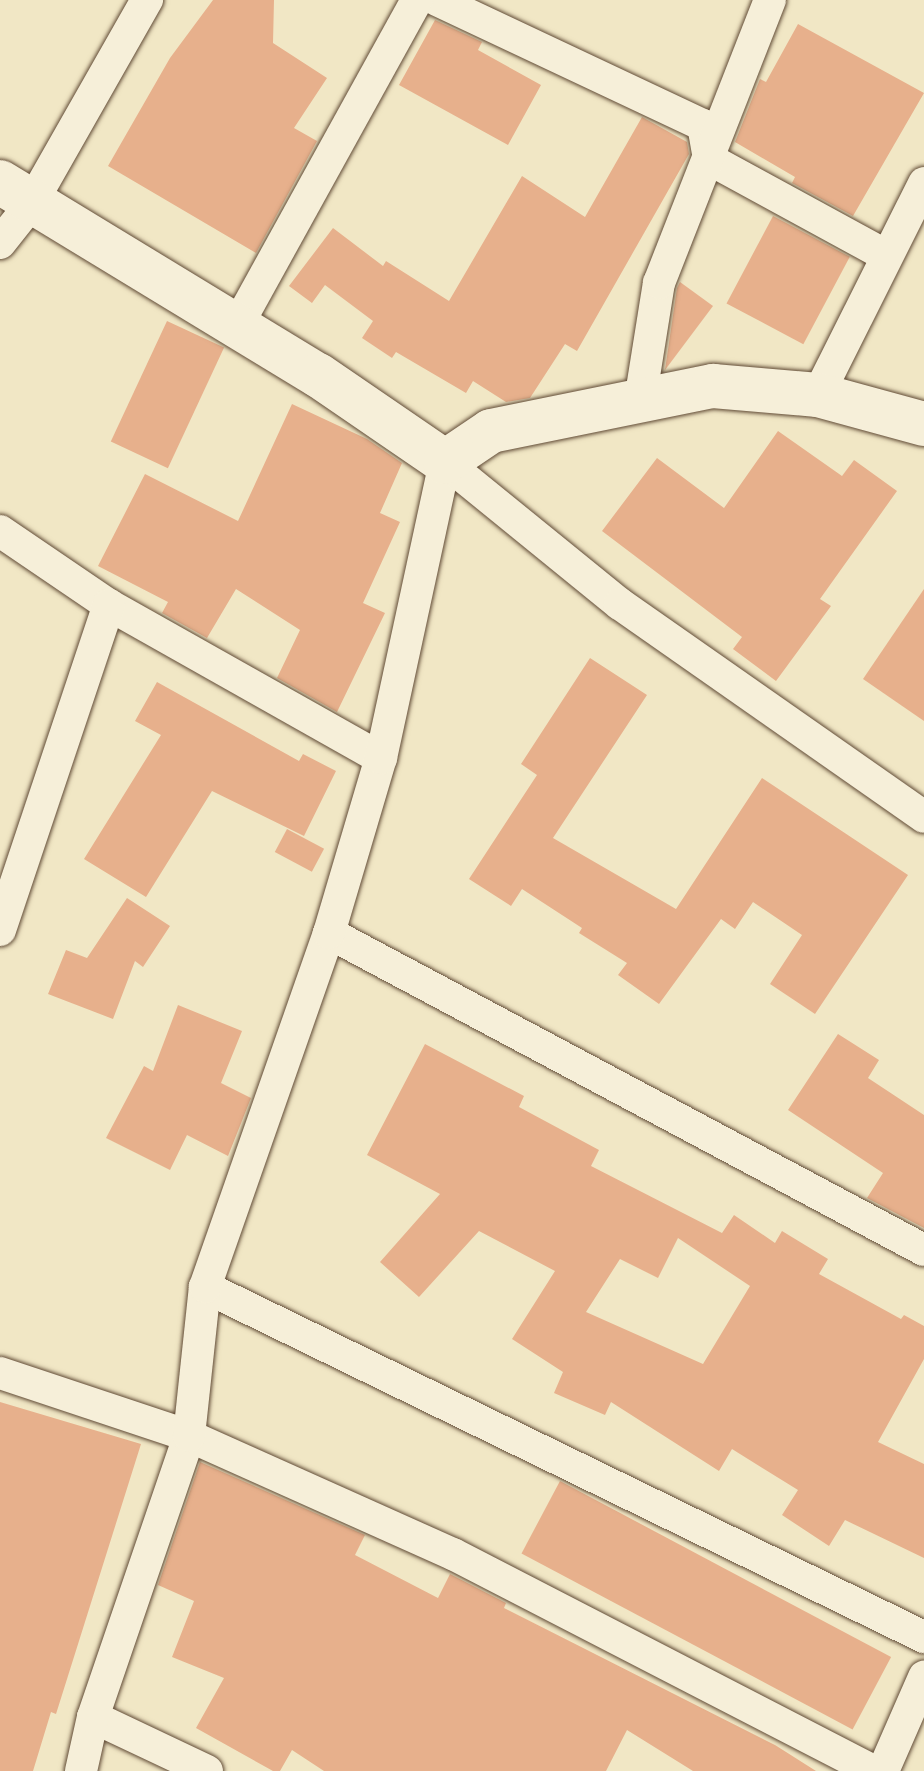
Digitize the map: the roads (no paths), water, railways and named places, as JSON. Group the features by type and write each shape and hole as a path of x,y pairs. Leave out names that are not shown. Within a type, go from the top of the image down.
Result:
{"street":[{"path":"0,243 16,193 147,0"},
{"path":"237,326 417,0"},
{"path":"437,0 703,125 709,159"},
{"path":"640,401 659,283 770,0"},
{"path":"709,159 885,255"},
{"path":"818,395 885,255 924,183"},
{"path":"16,193 237,326 445,462 620,604 924,817"},
{"path":"81,1771 93,1717 189,1436 205,1287 329,933 381,758 445,462 491,431 713,386 818,395 924,424"},
{"path":"0,531 109,605 381,758"},
{"path":"0,930 109,605"},
{"path":"329,933 924,1250"},
{"path":"205,1287 924,1637"},
{"path":"0,1373 189,1436 453,1554 874,1771"},
{"path":"883,1771 924,1677"},
{"path":"93,1717 207,1771"}]}
